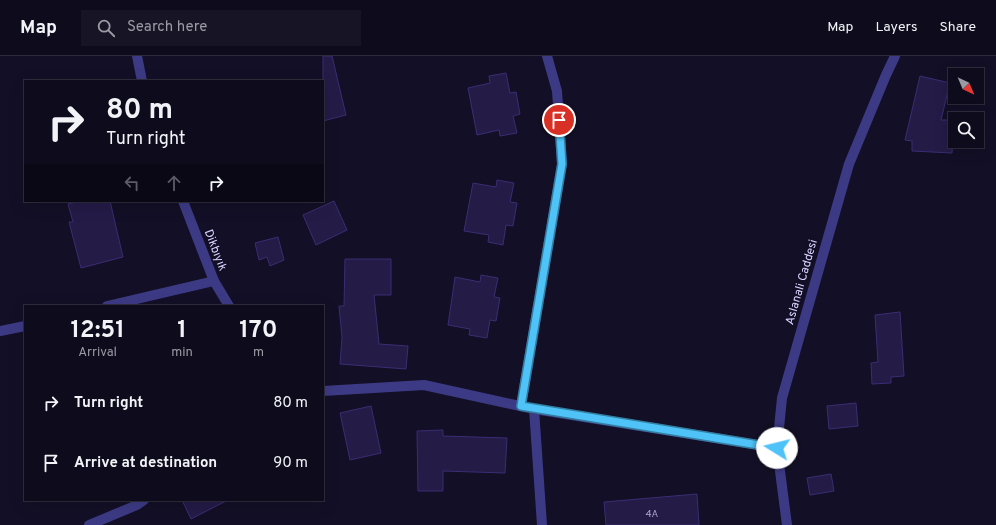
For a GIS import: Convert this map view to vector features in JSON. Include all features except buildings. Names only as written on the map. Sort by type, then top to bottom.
[{"type":"street","points":[[137,56],[142,80]]},
{"type":"street","points":[[521,406],[562,164],[557,90],[547,56]]},
{"type":"street","name":"Aslanali Caddesi","points":[[787,525],[777,448],[782,398],[849,164],[895,56]]},
{"type":"street","name":"Dikbıyık","points":[[183,202],[214,281],[228,305]]},
{"type":"street","points":[[111,305],[214,281]]},
{"type":"street","points":[[0,331],[24,326]]},
{"type":"street","points":[[324,392],[424,385],[534,409],[777,448]]},
{"type":"street","points":[[534,409],[542,525]]},
{"type":"street","points":[[89,525],[137,505],[143,501]]},
{"type":"route","points":[[559,120],[562,164],[521,406],[777,448]]}]
